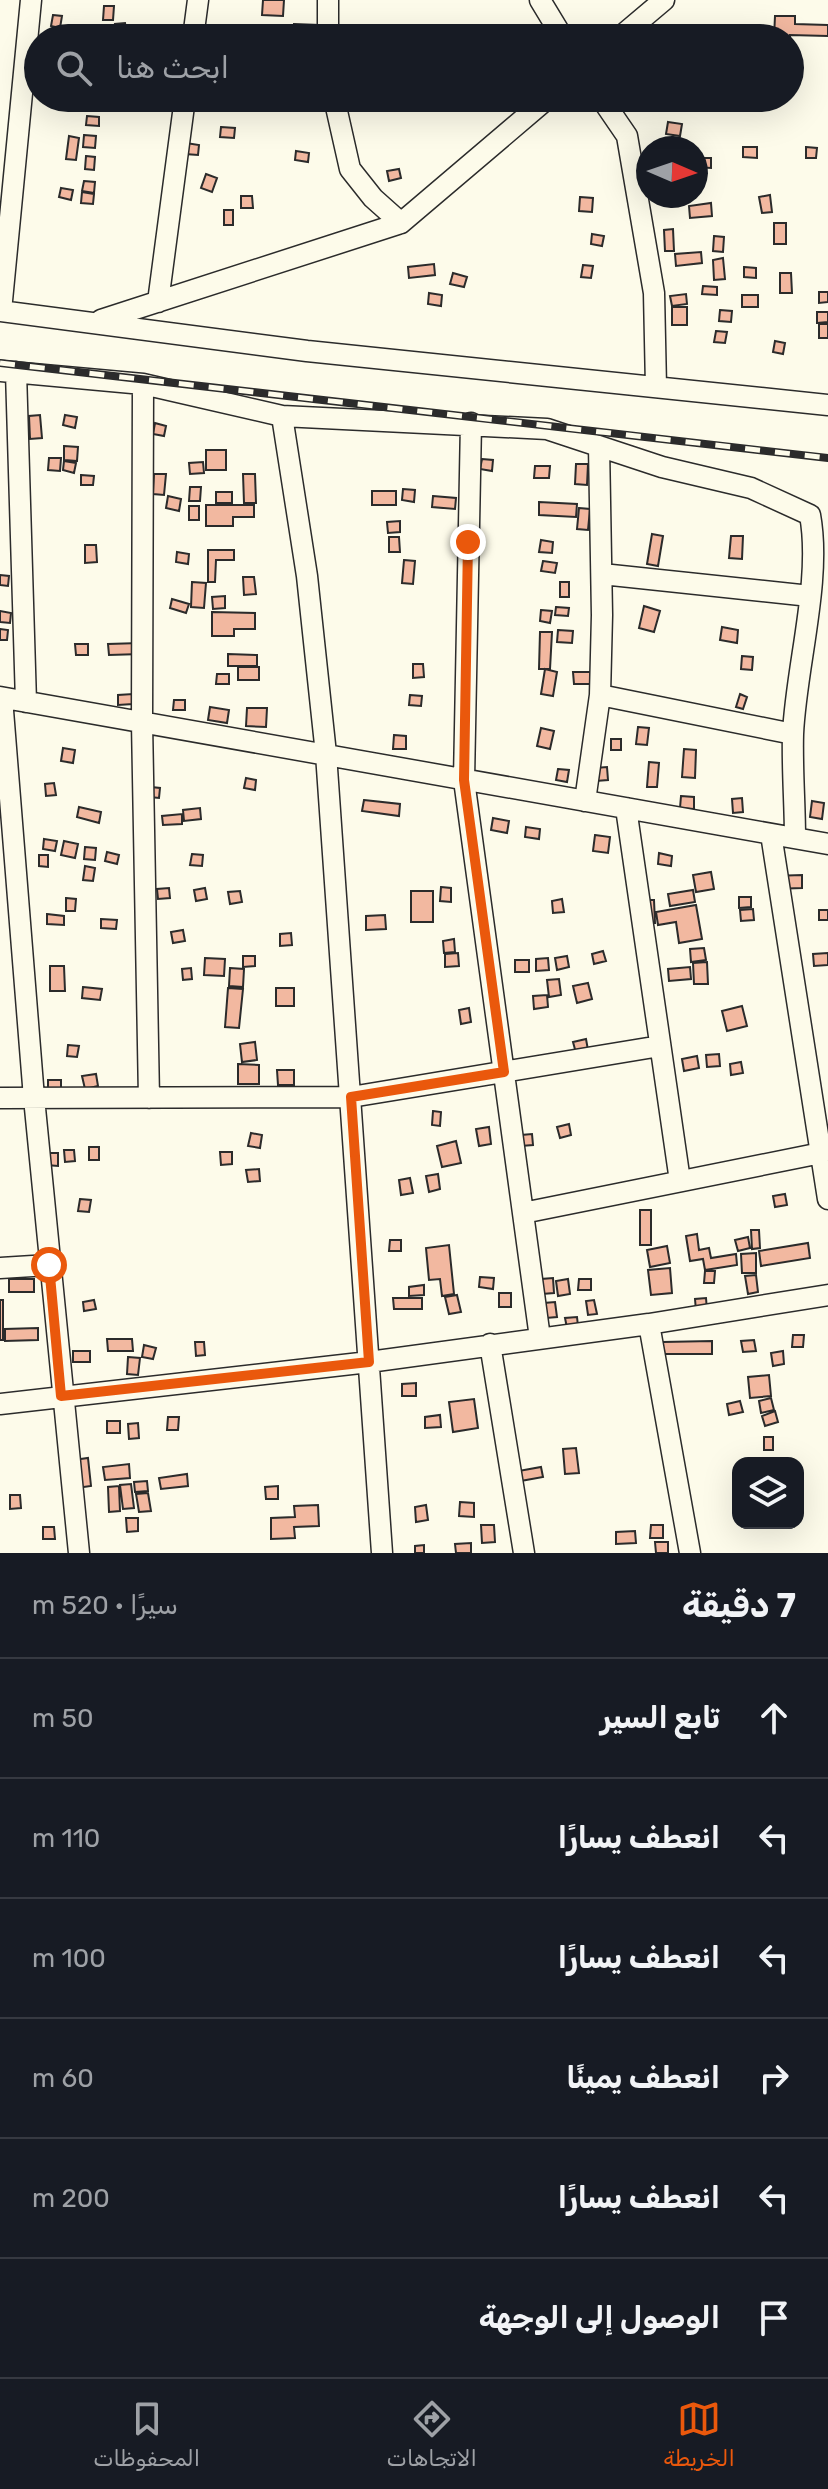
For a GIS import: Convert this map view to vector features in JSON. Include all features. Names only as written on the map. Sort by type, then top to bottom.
[{"type":"street","points":[[29,24],[31,0]]},
{"type":"street","points":[[195,24],[198,0]]},
{"type":"street","points":[[328,0],[328,24]]},
{"type":"street","points":[[540,0],[555,24]]},
{"type":"street","points":[[638,22],[643,0]]},
{"type":"street","points":[[636,24],[664,0]]},
{"type":"street","points":[[24,73],[1,311],[307,351],[828,405]]},
{"type":"street","points":[[158,302],[183,112]]},
{"type":"street","points":[[337,112],[350,169],[373,198],[401,223]]},
{"type":"street","points":[[94,323],[401,223],[532,112]]},
{"type":"street","points":[[611,112],[627,136],[654,293],[656,387]]},
{"type":"street","points":[[26,702],[8,372],[143,384],[282,416],[547,429],[662,467],[751,488],[810,515],[810,596],[793,734],[795,838]]},
{"type":"street","points":[[143,384],[142,723],[149,1098]]},
{"type":"street","points":[[282,416],[307,576],[326,754],[382,1553]]},
{"type":"street","points":[[471,423],[464,780],[540,1338]]},
{"type":"street","points":[[585,801],[600,695],[602,574],[599,446]]},
{"type":"street","points":[[602,574],[810,596]]},
{"type":"street","points":[[600,695],[793,734]]},
{"type":"street","points":[[79,1553],[49,1265],[1,697],[828,844]]},
{"type":"street","points":[[626,808],[680,1181]]},
{"type":"street","points":[[771,834],[828,1199]]},
{"type":"street","points":[[0,1098],[351,1097],[660,1046]]},
{"type":"street","points":[[523,1213],[821,1153]]},
{"type":"street","points":[[0,1268],[49,1265]]},
{"type":"street","points":[[0,1404],[369,1362],[649,1324],[828,1295]]},
{"type":"street","points":[[649,1324],[690,1553]]},
{"type":"street","points":[[490,1344],[524,1553]]},
{"type":"building","points":[[263,0],[284,0],[283,16],[262,15]]},
{"type":"building","points":[[104,6],[114,6],[113,20],[103,20]]},
{"type":"building","points":[[53,15],[62,16],[61,24],[51,24]]},
{"type":"building","points":[[775,16],[795,16],[795,24],[775,24]]},
{"type":"building","points":[[804,24],[828,25],[828,36],[804,35]]},
{"type":"building","points":[[87,116],[99,117],[99,126],[86,125]]},
{"type":"building","points":[[668,122],[682,124],[680,136],[666,134]]},
{"type":"building","points":[[221,127],[235,128],[234,138],[220,137]]},
{"type":"building","points":[[84,135],[96,136],[95,148],[83,147]]},
{"type":"building","points":[[69,136],[79,138],[76,160],[66,159]]},
{"type":"building","points":[[186,143],[199,145],[198,155],[185,154]]},
{"type":"building","points":[[743,147],[757,147],[757,158],[743,157]]},
{"type":"building","points":[[806,147],[817,148],[816,158],[806,158]]},
{"type":"building","points":[[296,151],[309,153],[308,162],[295,160]]},
{"type":"building","points":[[86,156],[95,157],[94,170],[85,169]]},
{"type":"building","points":[[399,169],[401,178],[389,181],[387,171]]},
{"type":"building","points":[[206,174],[217,178],[212,192],[201,188]]},
{"type":"building","points":[[84,181],[95,182],[94,193],[82,191]]},
{"type":"building","points":[[61,188],[73,190],[71,200],[59,197]]},
{"type":"building","points":[[82,192],[94,194],[93,204],[81,203]]},
{"type":"building","points":[[770,195],[772,212],[762,213],[759,197]]},
{"type":"building","points":[[241,196],[252,196],[253,208],[241,208]]},
{"type":"building","points":[[580,197],[593,198],[592,212],[579,211]]},
{"type":"building","points":[[711,203],[712,216],[690,218],[689,208],[708,208]]},
{"type":"building","points":[[224,210],[233,210],[233,225],[224,225]]},
{"type":"building","points":[[774,223],[786,223],[786,244],[774,244]]},
{"type":"building","points":[[673,229],[674,251],[665,251],[664,230]]},
{"type":"building","points":[[592,234],[604,236],[602,246],[591,244]]},
{"type":"building","points":[[714,236],[724,237],[723,252],[713,251]]},
{"type":"building","points":[[701,252],[702,263],[676,266],[675,254]]},
{"type":"building","points":[[723,258],[725,279],[714,280],[713,260]]},
{"type":"building","points":[[434,264],[435,275],[409,278],[408,267]]},
{"type":"building","points":[[583,265],[593,266],[591,278],[581,277]]},
{"type":"building","points":[[744,267],[756,268],[756,278],[744,277]]},
{"type":"building","points":[[453,273],[467,277],[464,287],[450,284]]},
{"type":"building","points":[[780,273],[791,273],[792,293],[780,293]]},
{"type":"building","points":[[703,286],[717,287],[717,295],[702,294]]},
{"type":"building","points":[[819,292],[828,292],[828,302],[819,303]]},
{"type":"building","points":[[429,293],[442,295],[441,306],[428,304]]},
{"type":"building","points":[[686,294],[687,304],[672,306],[670,296]]},
{"type":"building","points":[[742,295],[758,295],[758,307],[742,307]]},
{"type":"building","points":[[672,307],[687,307],[687,325],[672,325]]},
{"type":"building","points":[[720,310],[732,311],[731,322],[719,321]]},
{"type":"building","points":[[817,312],[828,312],[828,322],[817,323]]},
{"type":"building","points":[[819,324],[828,324],[828,338],[819,338]]},
{"type":"building","points":[[716,331],[727,332],[725,343],[714,342]]},
{"type":"building","points":[[775,341],[785,343],[783,354],[773,352]]},
{"type":"building","points":[[40,415],[42,438],[30,439],[29,416]]},
{"type":"building","points":[[65,415],[77,417],[75,428],[63,425]]},
{"type":"building","points":[[155,423],[166,426],[164,436],[153,434]]},
{"type":"building","points":[[64,446],[78,447],[77,461],[64,460]]},
{"type":"building","points":[[206,450],[226,450],[226,470],[206,470]]},
{"type":"building","points":[[49,458],[61,458],[60,471],[48,470]]},
{"type":"building","points":[[482,459],[493,460],[492,471],[480,469]]},
{"type":"building","points":[[64,461],[76,463],[74,473],[63,470]]},
{"type":"building","points":[[203,462],[204,473],[190,474],[189,463]]},
{"type":"building","points":[[576,464],[588,464],[587,485],[575,484]]},
{"type":"building","points":[[535,466],[550,466],[549,478],[534,478]]},
{"type":"building","points":[[154,474],[166,474],[164,495],[153,494]]},
{"type":"building","points":[[243,474],[255,474],[256,503],[244,503]]},
{"type":"building","points":[[81,475],[94,476],[93,485],[81,485]]},
{"type":"building","points":[[190,487],[201,487],[200,501],[189,501]]},
{"type":"building","points":[[403,489],[415,490],[414,502],[402,500]]},
{"type":"building","points":[[372,491],[396,491],[396,505],[372,505]]},
{"type":"building","points":[[216,492],[232,492],[232,503],[216,503]]},
{"type":"building","points":[[168,496],[181,499],[179,511],[166,508]]},
{"type":"building","points":[[433,496],[456,498],[455,509],[432,507]]},
{"type":"building","points":[[539,502],[577,504],[576,517],[539,515]]},
{"type":"building","points":[[206,505],[254,505],[254,517],[233,517],[233,526],[206,526]]},
{"type":"building","points":[[189,506],[199,506],[199,520],[189,520]]},
{"type":"building","points":[[579,508],[590,509],[588,530],[577,529]]},
{"type":"building","points":[[400,521],[400,532],[388,533],[387,522]]},
{"type":"building","points":[[652,534],[663,536],[658,566],[647,564]]},
{"type":"building","points":[[731,536],[743,536],[742,559],[729,558]]},
{"type":"building","points":[[389,537],[399,537],[400,552],[389,552]]},
{"type":"building","points":[[541,540],[553,542],[552,553],[539,552]]},
{"type":"building","points":[[85,545],[96,545],[97,562],[85,563]]},
{"type":"building","points":[[208,550],[234,550],[234,560],[216,560],[215,582],[208,582]]},
{"type":"building","points":[[177,552],[189,554],[188,564],[176,562]]},
{"type":"building","points":[[404,560],[415,561],[413,584],[402,583]]},
{"type":"building","points":[[543,561],[557,563],[555,573],[541,571]]},
{"type":"building","points":[[0,575],[9,576],[8,586],[0,585]]},
{"type":"building","points":[[243,577],[254,577],[256,594],[244,595]]},
{"type":"building","points":[[192,582],[206,583],[204,608],[191,607]]},
{"type":"building","points":[[560,582],[569,582],[569,597],[560,597]]},
{"type":"building","points":[[225,596],[225,608],[213,609],[212,597]]},
{"type":"building","points":[[172,599],[189,604],[186,613],[170,608]]},
{"type":"building","points":[[644,606],[660,611],[654,632],[639,628]]},
{"type":"building","points":[[556,607],[569,608],[568,616],[555,615]]},
{"type":"building","points":[[541,610],[552,611],[550,623],[540,621]]},
{"type":"building","points":[[0,611],[11,613],[10,623],[0,622]]},
{"type":"building","points":[[212,612],[255,613],[255,629],[234,629],[234,636],[212,636]]},
{"type":"building","points":[[722,627],[738,630],[737,643],[720,640]]},
{"type":"building","points":[[0,629],[8,630],[7,640],[0,640]]},
{"type":"building","points":[[558,630],[573,631],[572,643],[557,642]]},
{"type":"building","points":[[540,632],[552,632],[550,669],[539,669]]},
{"type":"building","points":[[140,643],[141,654],[109,655],[108,644]]},
{"type":"building","points":[[75,644],[88,644],[88,655],[76,655]]},
{"type":"building","points":[[228,654],[257,655],[257,666],[228,666]]},
{"type":"building","points":[[742,656],[753,657],[752,670],[741,669]]},
{"type":"building","points":[[413,664],[423,664],[424,677],[413,678]]},
{"type":"building","points":[[238,667],[259,667],[259,680],[238,680]]},
{"type":"building","points":[[545,669],[557,672],[553,696],[541,694]]},
{"type":"building","points":[[573,672],[591,672],[592,684],[574,684]]},
{"type":"building","points":[[217,674],[229,674],[229,684],[216,684]]},
{"type":"building","points":[[133,694],[133,704],[118,705],[118,695]]},
{"type":"building","points":[[740,694],[747,697],[743,709],[736,707]]},
{"type":"building","points":[[410,695],[422,696],[421,706],[409,705]]},
{"type":"building","points":[[174,700],[185,700],[185,710],[173,710]]},
{"type":"building","points":[[210,707],[229,710],[227,723],[208,720]]},
{"type":"building","points":[[247,708],[267,708],[266,727],[246,726]]},
{"type":"building","points":[[638,727],[649,728],[647,745],[636,744]]},
{"type":"building","points":[[541,728],[554,731],[550,749],[537,746]]},
{"type":"building","points":[[394,735],[406,736],[406,749],[393,749]]},
{"type":"building","points":[[611,739],[621,739],[621,750],[611,750]]},
{"type":"building","points":[[63,748],[75,750],[73,763],[61,761]]},
{"type":"building","points":[[684,749],[696,750],[695,778],[682,777]]},
{"type":"building","points":[[649,762],[659,763],[657,787],[647,787]]},
{"type":"building","points":[[607,767],[608,780],[596,781],[595,768]]},
{"type":"building","points":[[558,769],[569,770],[567,782],[556,780]]},
{"type":"building","points":[[246,778],[256,780],[255,790],[244,788]]},
{"type":"building","points":[[54,783],[56,795],[46,796],[45,784]]},
{"type":"building","points":[[151,787],[160,788],[159,798],[150,797]]},
{"type":"building","points":[[681,796],[694,797],[694,809],[680,808]]},
{"type":"building","points":[[742,798],[743,812],[733,813],[732,799]]},
{"type":"building","points":[[364,800],[400,804],[399,816],[362,811]]},
{"type":"building","points":[[812,801],[824,803],[822,819],[810,817]]},
{"type":"building","points":[[79,807],[101,812],[99,823],[77,817]]},
{"type":"building","points":[[200,808],[201,819],[184,821],[183,810]]},
{"type":"building","points":[[182,814],[182,824],[163,825],[162,816]]},
{"type":"building","points":[[493,818],[509,821],[507,833],[491,830]]},
{"type":"building","points":[[526,827],[540,829],[539,839],[525,837]]},
{"type":"building","points":[[595,835],[610,837],[608,853],[593,851]]},
{"type":"building","points":[[44,839],[57,841],[55,851],[43,849]]},
{"type":"building","points":[[64,841],[78,844],[75,858],[61,855]]},
{"type":"building","points":[[85,847],[96,848],[95,860],[84,859]]},
{"type":"building","points":[[107,852],[119,855],[117,864],[105,861]]},
{"type":"building","points":[[659,853],[672,856],[671,866],[658,864]]},
{"type":"building","points":[[192,854],[203,855],[202,866],[190,865]]},
{"type":"building","points":[[39,855],[48,855],[48,867],[39,866]]},
{"type":"building","points":[[85,866],[95,868],[93,881],[83,880]]},
{"type":"building","points":[[711,872],[714,889],[696,892],[693,875]]},
{"type":"building","points":[[802,875],[802,888],[773,889],[772,876]]},
{"type":"building","points":[[441,887],[451,888],[451,902],[440,901]]},
{"type":"building","points":[[169,888],[170,898],[158,899],[157,889]]},
{"type":"building","points":[[205,888],[207,899],[196,901],[194,890]]},
{"type":"building","points":[[693,890],[695,902],[670,906],[668,894]]},
{"type":"building","points":[[240,891],[242,902],[230,904],[228,892]]},
{"type":"building","points":[[411,891],[433,891],[433,922],[411,922]]},
{"type":"building","points":[[739,897],[751,897],[751,907],[739,908]]},
{"type":"building","points":[[66,898],[76,899],[75,911],[66,911]]},
{"type":"building","points":[[562,899],[564,912],[553,913],[552,901]]},
{"type":"building","points":[[644,900],[654,900],[655,923],[645,923]]},
{"type":"building","points":[[696,905],[702,939],[679,943],[676,922],[658,925],[656,912]]},
{"type":"building","points":[[753,909],[754,920],[741,921],[740,910]]},
{"type":"building","points":[[819,910],[828,910],[828,920],[819,920]]},
{"type":"building","points":[[47,914],[64,916],[64,925],[47,924]]},
{"type":"building","points":[[385,915],[386,929],[366,930],[366,916]]},
{"type":"building","points":[[101,919],[117,920],[116,929],[101,928]]},
{"type":"building","points":[[183,930],[185,941],[173,943],[171,932]]},
{"type":"building","points":[[291,933],[292,945],[280,946],[280,934]]},
{"type":"building","points":[[454,939],[455,952],[444,953],[443,941]]},
{"type":"building","points":[[704,948],[706,960],[691,962],[690,949]]},
{"type":"building","points":[[603,951],[606,961],[594,964],[592,954]]},
{"type":"building","points":[[458,953],[459,966],[445,967],[445,954]]},
{"type":"building","points":[[828,953],[828,965],[814,966],[813,954]]},
{"type":"building","points":[[243,956],[255,956],[255,966],[243,967]]},
{"type":"building","points":[[567,956],[569,967],[557,970],[555,958]]},
{"type":"building","points":[[205,958],[225,959],[224,976],[204,975]]},
{"type":"building","points":[[548,958],[549,970],[536,971],[536,959]]},
{"type":"building","points":[[515,960],[529,960],[529,972],[515,972]]},
{"type":"building","points":[[707,962],[708,984],[694,984],[693,963]]},
{"type":"building","points":[[50,966],[64,966],[65,991],[50,991]]},
{"type":"building","points":[[690,967],[691,979],[669,981],[668,969]]},
{"type":"building","points":[[191,968],[192,979],[183,980],[182,969]]},
{"type":"building","points":[[230,968],[244,969],[243,987],[229,986]]},
{"type":"building","points":[[559,979],[561,995],[549,997],[547,980]]},
{"type":"building","points":[[588,983],[592,999],[577,1003],[573,986]]},
{"type":"building","points":[[83,987],[102,989],[100,1000],[82,998]]},
{"type":"building","points":[[228,988],[243,989],[239,1028],[225,1027]]},
{"type":"building","points":[[276,988],[294,988],[294,1006],[276,1006]]},
{"type":"building","points":[[547,995],[548,1007],[534,1009],[533,996]]},
{"type":"building","points":[[742,1006],[747,1026],[727,1031],[722,1011]]},
{"type":"building","points":[[469,1008],[471,1022],[461,1024],[459,1010]]},
{"type":"building","points":[[586,1039],[588,1050],[576,1053],[573,1042]]},
{"type":"building","points":[[255,1042],[257,1060],[242,1062],[240,1044]]},
{"type":"building","points":[[68,1045],[79,1046],[77,1057],[67,1056]]},
{"type":"building","points":[[719,1054],[720,1066],[707,1067],[706,1055]]},
{"type":"building","points":[[697,1056],[699,1068],[684,1071],[682,1059]]},
{"type":"building","points":[[741,1062],[743,1073],[731,1075],[730,1064]]},
{"type":"building","points":[[238,1064],[259,1065],[259,1084],[238,1084]]},
{"type":"building","points":[[277,1070],[294,1070],[294,1085],[278,1085]]},
{"type":"building","points":[[96,1074],[98,1086],[85,1089],[82,1076]]},
{"type":"building","points":[[48,1080],[61,1080],[61,1092],[48,1093]]},
{"type":"building","points":[[433,1111],[441,1112],[440,1126],[432,1125]]},
{"type":"building","points":[[569,1124],[571,1135],[560,1138],[557,1127]]},
{"type":"building","points":[[489,1127],[491,1144],[479,1146],[476,1129]]},
{"type":"building","points":[[251,1133],[262,1135],[260,1148],[248,1146]]},
{"type":"building","points":[[532,1134],[533,1145],[521,1146],[521,1135]]},
{"type":"building","points":[[456,1141],[461,1163],[442,1167],[437,1146]]},
{"type":"building","points":[[89,1147],[99,1147],[99,1160],[89,1160]]},
{"type":"building","points":[[64,1150],[74,1150],[75,1161],[65,1162]]},
{"type":"building","points":[[220,1152],[232,1152],[232,1164],[221,1165]]},
{"type":"building","points":[[47,1153],[58,1153],[58,1166],[46,1165]]},
{"type":"building","points":[[259,1169],[260,1181],[248,1182],[246,1170]]},
{"type":"building","points":[[438,1174],[440,1189],[429,1192],[426,1176]]},
{"type":"building","points":[[410,1178],[413,1193],[401,1195],[399,1180]]},
{"type":"building","points":[[785,1194],[787,1205],[775,1207],[773,1196]]},
{"type":"building","points":[[80,1199],[91,1200],[89,1212],[78,1211]]},
{"type":"building","points":[[640,1210],[651,1210],[651,1245],[640,1245]]},
{"type":"building","points":[[751,1230],[759,1230],[760,1248],[752,1249]]},
{"type":"building","points":[[697,1234],[699,1250],[709,1248],[711,1258],[736,1254],[737,1265],[705,1270],[703,1259],[690,1261],[686,1236]]},
{"type":"building","points":[[748,1237],[750,1248],[738,1251],[735,1240]]},
{"type":"building","points":[[390,1240],[401,1240],[401,1251],[389,1251]]},
{"type":"building","points":[[808,1243],[810,1258],[761,1266],[759,1251]]},
{"type":"building","points":[[449,1245],[454,1294],[442,1296],[440,1279],[429,1280],[426,1248]]},
{"type":"building","points":[[667,1246],[670,1263],[650,1267],[647,1250]]},
{"type":"building","points":[[756,1253],[756,1273],[742,1273],[741,1254]]},
{"type":"building","points":[[670,1268],[672,1293],[651,1295],[648,1270]]},
{"type":"building","points":[[705,1271],[715,1271],[714,1283],[704,1283]]},
{"type":"building","points":[[756,1275],[758,1292],[748,1294],[745,1276]]},
{"type":"building","points":[[480,1277],[494,1278],[493,1289],[479,1287]]},
{"type":"building","points":[[553,1278],[554,1293],[542,1294],[541,1279]]},
{"type":"building","points":[[9,1279],[34,1279],[34,1292],[9,1292]]},
{"type":"building","points":[[568,1279],[570,1294],[558,1296],[556,1281]]},
{"type":"building","points":[[579,1279],[591,1279],[591,1290],[578,1290]]},
{"type":"building","points":[[424,1285],[424,1295],[409,1296],[409,1287]]},
{"type":"building","points":[[499,1293],[511,1293],[511,1307],[499,1307]]},
{"type":"building","points":[[457,1295],[461,1312],[449,1314],[445,1297]]},
{"type":"building","points":[[393,1298],[422,1298],[422,1309],[394,1309]]},
{"type":"building","points":[[706,1298],[707,1310],[696,1311],[695,1299]]},
{"type":"building","points":[[0,1300],[3,1300],[3,1340],[0,1340]]},
{"type":"building","points":[[94,1300],[96,1309],[84,1311],[83,1302]]},
{"type":"building","points":[[594,1300],[597,1314],[588,1315],[586,1301]]},
{"type":"building","points":[[555,1302],[557,1317],[546,1318],[544,1303]]},
{"type":"building","points":[[577,1317],[578,1326],[567,1328],[565,1318]]},
{"type":"building","points":[[38,1328],[38,1340],[5,1341],[5,1329]]},
{"type":"building","points":[[793,1335],[804,1335],[803,1347],[792,1347]]},
{"type":"building","points":[[107,1339],[132,1339],[133,1351],[108,1351]]},
{"type":"building","points":[[754,1340],[756,1351],[743,1352],[741,1341]]},
{"type":"building","points":[[712,1341],[712,1354],[663,1354],[663,1342]]},
{"type":"building","points":[[195,1342],[204,1342],[205,1355],[196,1356]]},
{"type":"building","points":[[144,1345],[156,1348],[153,1359],[142,1357]]},
{"type":"building","points":[[73,1351],[90,1351],[90,1362],[73,1362]]},
{"type":"building","points":[[783,1351],[784,1364],[773,1366],[771,1353]]},
{"type":"building","points":[[128,1357],[140,1358],[138,1375],[127,1374]]},
{"type":"building","points":[[769,1375],[771,1396],[750,1398],[748,1377]]},
{"type":"building","points":[[416,1383],[416,1396],[402,1396],[402,1384]]},
{"type":"building","points":[[771,1398],[774,1410],[761,1413],[759,1401]]},
{"type":"building","points":[[474,1399],[478,1428],[453,1432],[449,1402]]},
{"type":"building","points":[[740,1401],[743,1412],[729,1415],[727,1404]]},
{"type":"building","points":[[775,1411],[778,1422],[765,1426],[762,1416]]},
{"type":"building","points":[[440,1415],[441,1427],[425,1428],[425,1417]]},
{"type":"building","points":[[168,1417],[179,1417],[178,1430],[167,1430]]},
{"type":"building","points":[[107,1421],[120,1421],[120,1433],[107,1433]]},
{"type":"building","points":[[138,1423],[139,1438],[129,1439],[128,1424]]},
{"type":"building","points":[[764,1437],[773,1437],[773,1450],[764,1450]]},
{"type":"building","points":[[576,1448],[579,1473],[565,1474],[563,1449]]},
{"type":"building","points":[[88,1458],[91,1486],[76,1488],[73,1460]]},
{"type":"building","points":[[129,1464],[130,1478],[105,1480],[103,1467]]},
{"type":"building","points":[[541,1467],[543,1477],[515,1482],[513,1472]]},
{"type":"building","points":[[187,1474],[188,1486],[161,1489],[159,1478]]},
{"type":"building","points":[[147,1481],[148,1491],[135,1492],[134,1482]]},
{"type":"building","points":[[131,1484],[134,1508],[123,1509],[120,1485]]},
{"type":"building","points":[[119,1486],[120,1511],[109,1512],[108,1487]]},
{"type":"building","points":[[278,1486],[278,1499],[266,1499],[265,1487]]},
{"type":"building","points":[[148,1493],[151,1511],[139,1512],[136,1494]]},
{"type":"building","points":[[10,1495],[20,1495],[21,1508],[10,1509]]},
{"type":"building","points":[[460,1502],[474,1503],[474,1517],[459,1516]]},
{"type":"building","points":[[318,1505],[319,1526],[294,1527],[295,1538],[271,1539],[271,1518],[295,1517],[294,1506]]},
{"type":"building","points":[[426,1505],[428,1520],[416,1522],[415,1507]]},
{"type":"building","points":[[126,1518],[138,1518],[138,1531],[127,1532]]},
{"type":"building","points":[[481,1525],[494,1525],[495,1542],[482,1543]]},
{"type":"building","points":[[651,1525],[663,1525],[663,1538],[650,1538]]},
{"type":"building","points":[[43,1527],[54,1527],[55,1539],[43,1539]]},
{"type":"building","points":[[635,1531],[636,1543],[616,1544],[616,1532]]},
{"type":"building","points":[[655,1542],[668,1542],[668,1553],[656,1553]]},
{"type":"building","points":[[471,1543],[471,1553],[456,1553],[455,1544]]},
{"type":"building","points":[[424,1545],[424,1553],[415,1553],[415,1546]]},
{"type":"railway","points":[[0,363],[828,458]]},
{"type":"route","points":[[49,1265],[61,1396],[369,1362],[351,1097],[504,1072],[464,780],[468,542]]}]
